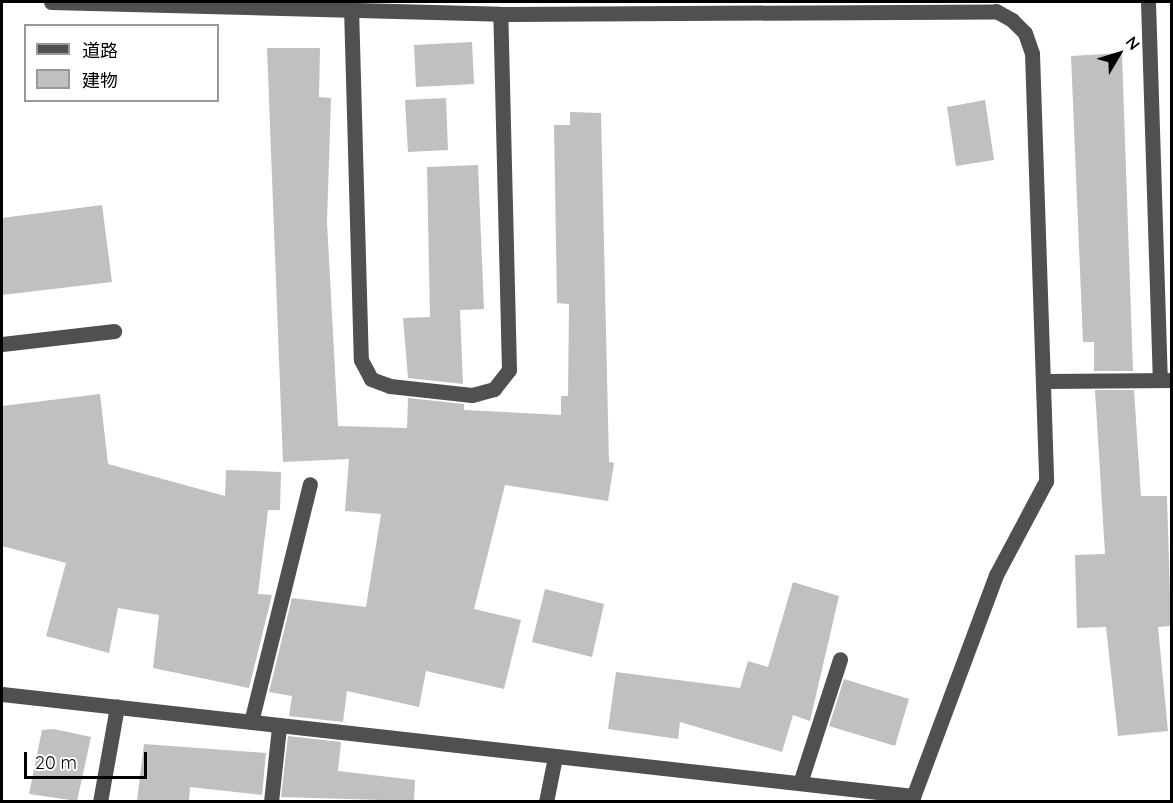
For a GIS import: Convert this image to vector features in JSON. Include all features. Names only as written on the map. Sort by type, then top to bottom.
[{"type":"street","points":[[2,694],[555,758],[801,780],[912,799],[996,575],[1047,481],[1047,381],[1032,53],[1025,33],[1012,20],[996,11],[500,14],[351,8],[51,2]]},
{"type":"street","points":[[1047,381],[1166,380],[1148,2]]},
{"type":"street","points":[[351,8],[361,360],[371,379],[390,386],[472,395],[494,389],[509,370],[500,14]]},
{"type":"street","points":[[2,344],[114,331]]},
{"type":"street","points":[[251,722],[310,484]]},
{"type":"street","points":[[801,780],[840,659]]},
{"type":"street","points":[[100,801],[117,707]]},
{"type":"street","points":[[271,801],[279,727]]},
{"type":"street","points":[[546,801],[555,758]]},
{"type":"building","points":[[472,42],[474,84],[416,87],[414,45]]},
{"type":"building","points":[[267,48],[320,48],[319,97],[331,98],[327,222],[338,426],[407,428],[408,398],[464,404],[464,410],[561,415],[561,396],[568,396],[569,304],[557,303],[554,125],[570,125],[570,112],[601,113],[609,462],[614,463],[608,501],[505,485],[474,609],[521,620],[504,689],[426,671],[419,707],[347,691],[343,722],[289,716],[292,696],[269,692],[292,598],[366,607],[381,514],[345,511],[349,459],[283,462]]},
{"type":"building","points":[[1122,53],[1133,371],[1094,371],[1094,342],[1083,342],[1071,56]]},
{"type":"building","points":[[446,98],[448,150],[408,152],[405,100]]},
{"type":"building","points":[[985,100],[994,160],[956,166],[947,107]]},
{"type":"building","points":[[478,165],[484,309],[460,310],[463,384],[408,378],[403,318],[430,317],[427,167]]},
{"type":"building","points":[[102,205],[112,282],[2,295],[2,218]]},
{"type":"building","points":[[1095,390],[1134,390],[1141,496],[1167,496],[1171,626],[1158,627],[1168,731],[1118,736],[1106,627],[1077,628],[1075,555],[1105,554]]},
{"type":"building","points":[[100,394],[108,464],[225,496],[226,470],[281,472],[280,510],[268,510],[258,594],[272,595],[249,688],[153,668],[159,615],[118,608],[109,653],[46,636],[66,563],[2,546],[2,406]]},
{"type":"building","points":[[793,582],[839,596],[810,721],[793,715],[782,752],[680,722],[678,739],[608,729],[616,672],[740,688],[748,661],[768,667]]},
{"type":"building","points":[[545,589],[604,604],[592,657],[532,642]]},
{"type":"building","points":[[844,679],[909,699],[895,746],[829,726]]},
{"type":"building","points":[[54,729],[91,737],[77,801],[29,794],[42,730]]},
{"type":"building","points":[[288,736],[341,742],[338,771],[415,780],[414,801],[281,797]]},
{"type":"building","points":[[144,744],[266,753],[262,795],[190,787],[189,801],[137,801]]}]
